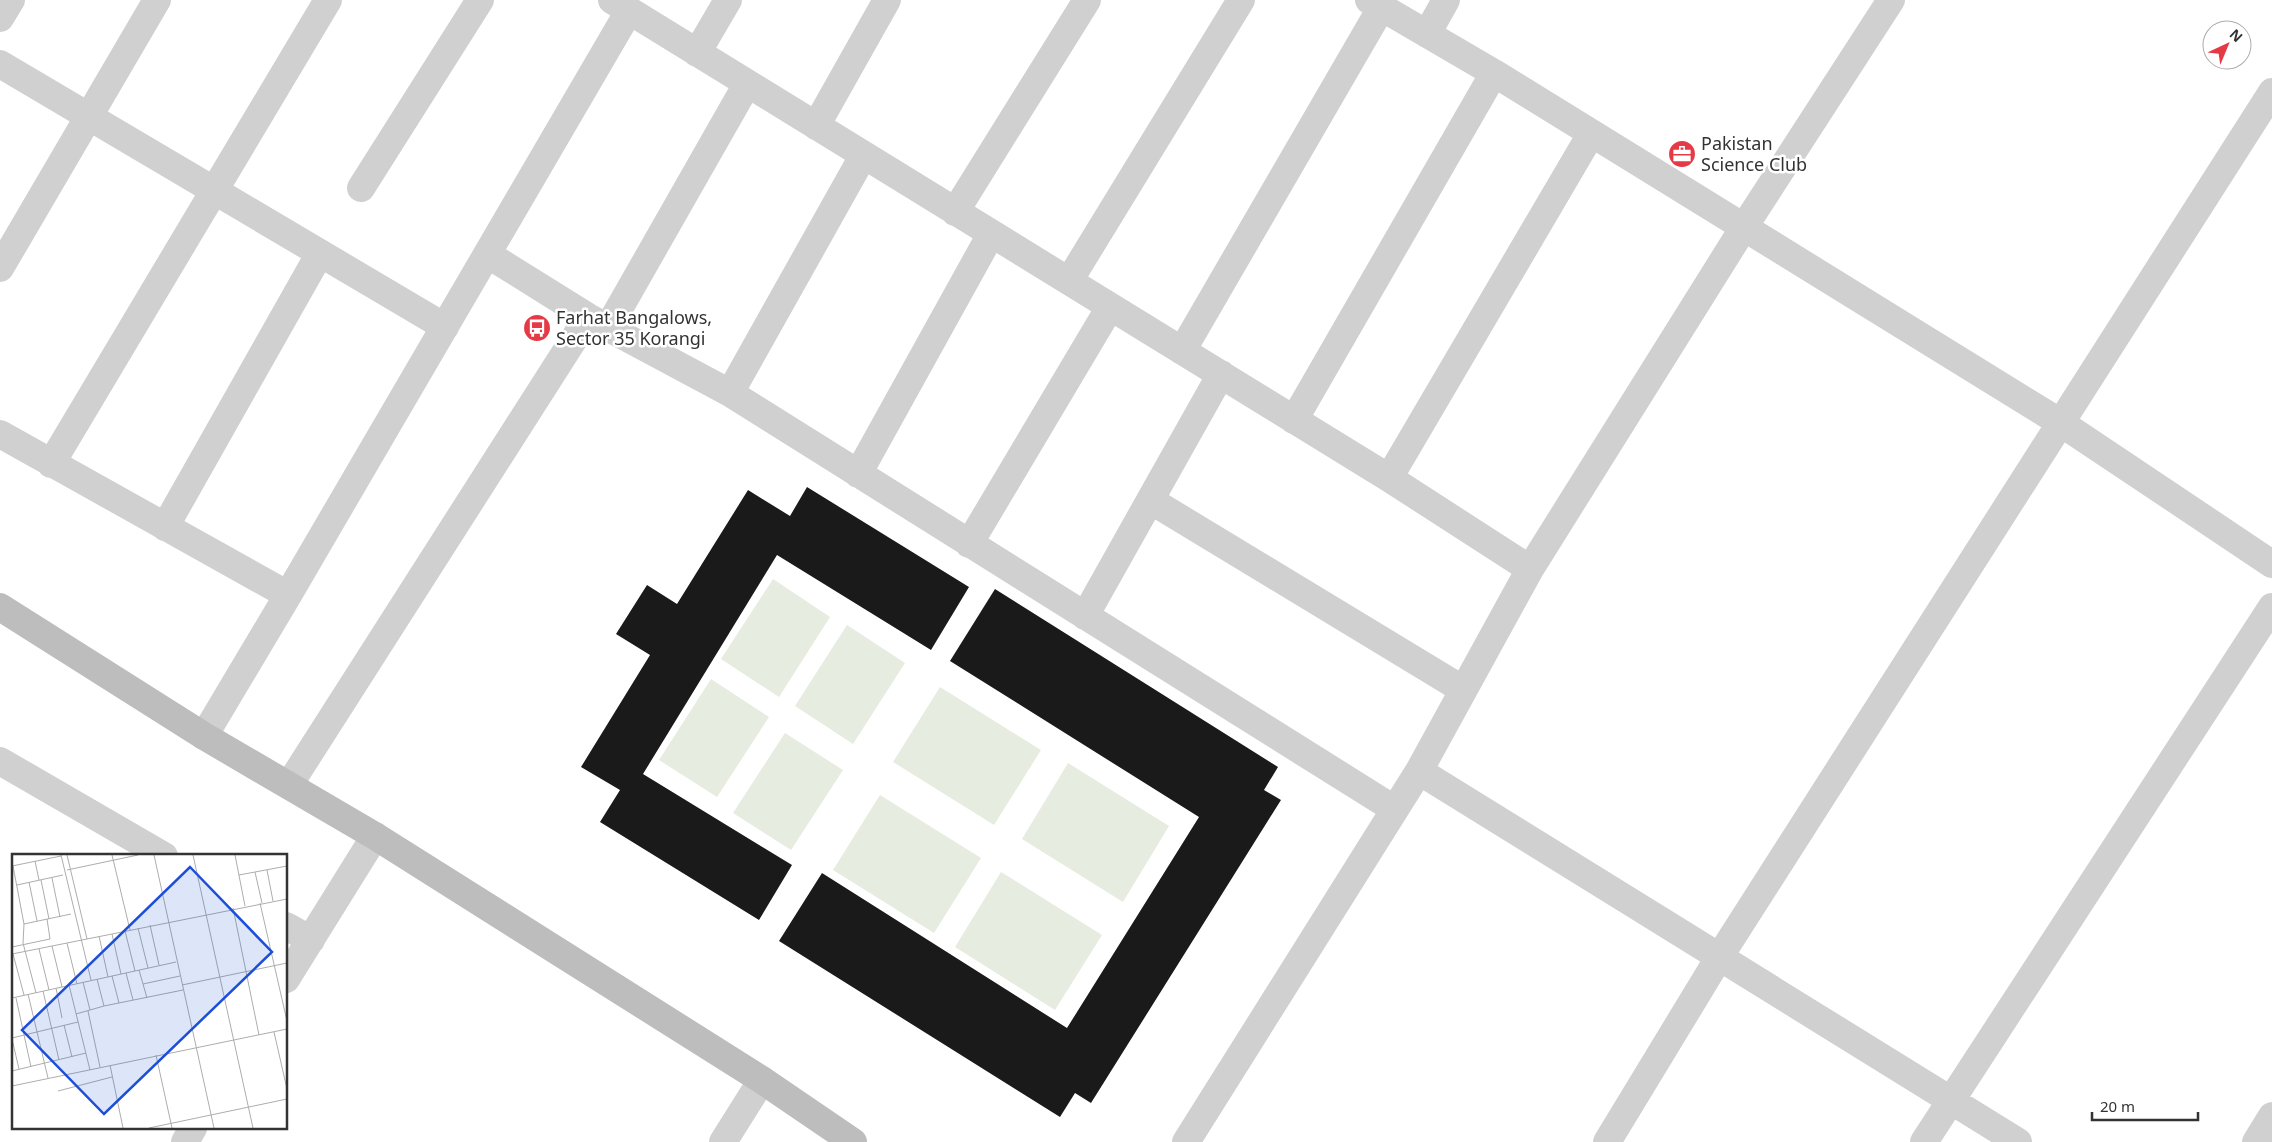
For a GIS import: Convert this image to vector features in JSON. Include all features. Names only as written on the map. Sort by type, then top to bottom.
[{"type":"street","points":[[0,18],[11,0]]},
{"type":"street","points":[[0,268],[157,0]]},
{"type":"street","points":[[51,464],[328,0]]},
{"type":"street","points":[[361,188],[480,0]]},
{"type":"street","points":[[697,53],[728,0]]},
{"type":"street","points":[[816,126],[887,0]]},
{"type":"street","points":[[955,212],[1087,0]]},
{"type":"street","points":[[1069,281],[1241,0]]},
{"type":"street","points":[[1427,34],[1446,0]]},
{"type":"street","points":[[1186,1142],[1419,771],[1530,569],[1744,227],[1890,0]]},
{"type":"street","points":[[1182,351],[1375,4],[1494,74],[2061,423],[2272,564]]},
{"type":"street","points":[[204,736],[487,254],[620,5],[1389,478],[1530,569]]},
{"type":"street","points":[[0,64],[445,326]]},
{"type":"street","points":[[1294,420],[1494,74]]},
{"type":"street","points":[[289,785],[598,322],[748,84]]},
{"type":"street","points":[[1608,1142],[1720,956],[2272,92]]},
{"type":"street","points":[[1389,478],[1591,134]]},
{"type":"street","points":[[730,393],[863,156]]},
{"type":"street","points":[[858,474],[991,234]]},
{"type":"street","points":[[165,527],[320,253]]},
{"type":"street","points":[[487,254],[598,322],[730,393],[1394,810]]},
{"type":"street","points":[[969,544],[1110,307]]},
{"type":"street","points":[[1084,616],[1221,374]]},
{"type":"street","points":[[0,434],[288,595]]},
{"type":"street","points":[[1150,500],[1462,690]]},
{"type":"street","points":[[0,607],[204,736],[375,836],[762,1080],[853,1142]]},
{"type":"street","points":[[1924,1142],[1950,1099],[2272,607]]},
{"type":"street","points":[[0,762],[161,854]]},
{"type":"street","points":[[1419,771],[2018,1142]]},
{"type":"street","points":[[288,976],[375,836]]},
{"type":"street","points":[[288,927],[311,940]]},
{"type":"street","points":[[723,1142],[762,1080]]},
{"type":"street","points":[[2256,1142],[2272,1116]]},
{"type":"street","points":[[185,1142],[192,1130]]},
{"type":"shaded area","points":[[773,579],[830,617],[779,697],[721,659]]},
{"type":"shaded area","points":[[847,625],[905,663],[853,744],[795,706]]},
{"type":"shaded area","points":[[711,679],[769,717],[717,797],[659,760]]},
{"type":"shaded area","points":[[940,687],[1041,750],[994,825],[893,762]]},
{"type":"shaded area","points":[[785,733],[843,770],[791,850],[733,813]]},
{"type":"shaded area","points":[[1068,763],[1169,826],[1123,902],[1022,839]]},
{"type":"shaded area","points":[[880,795],[981,858],[934,933],[833,870]]},
{"type":"shaded area","points":[[1001,872],[1102,935],[1055,1010],[955,947]]},
{"type":"building","points":[[807,487],[969,587],[931,650],[777,555],[643,774],[792,865],[759,920],[600,822],[620,790],[581,767],[650,655],[616,634],[647,585],[677,604],[748,490],[790,516]]},
{"type":"building","points":[[995,589],[1278,767],[1264,790],[1281,800],[1091,1103],[1075,1093],[1060,1117],[779,941],[822,873],[1067,1028],[1199,817],[950,661]]},
{"type":"place","name":"Pakistan Science Club","points":[[1682,154]]},
{"type":"place","name":"Farhat Bangalows, Sector 35 Korangi","points":[[537,328]]}]
